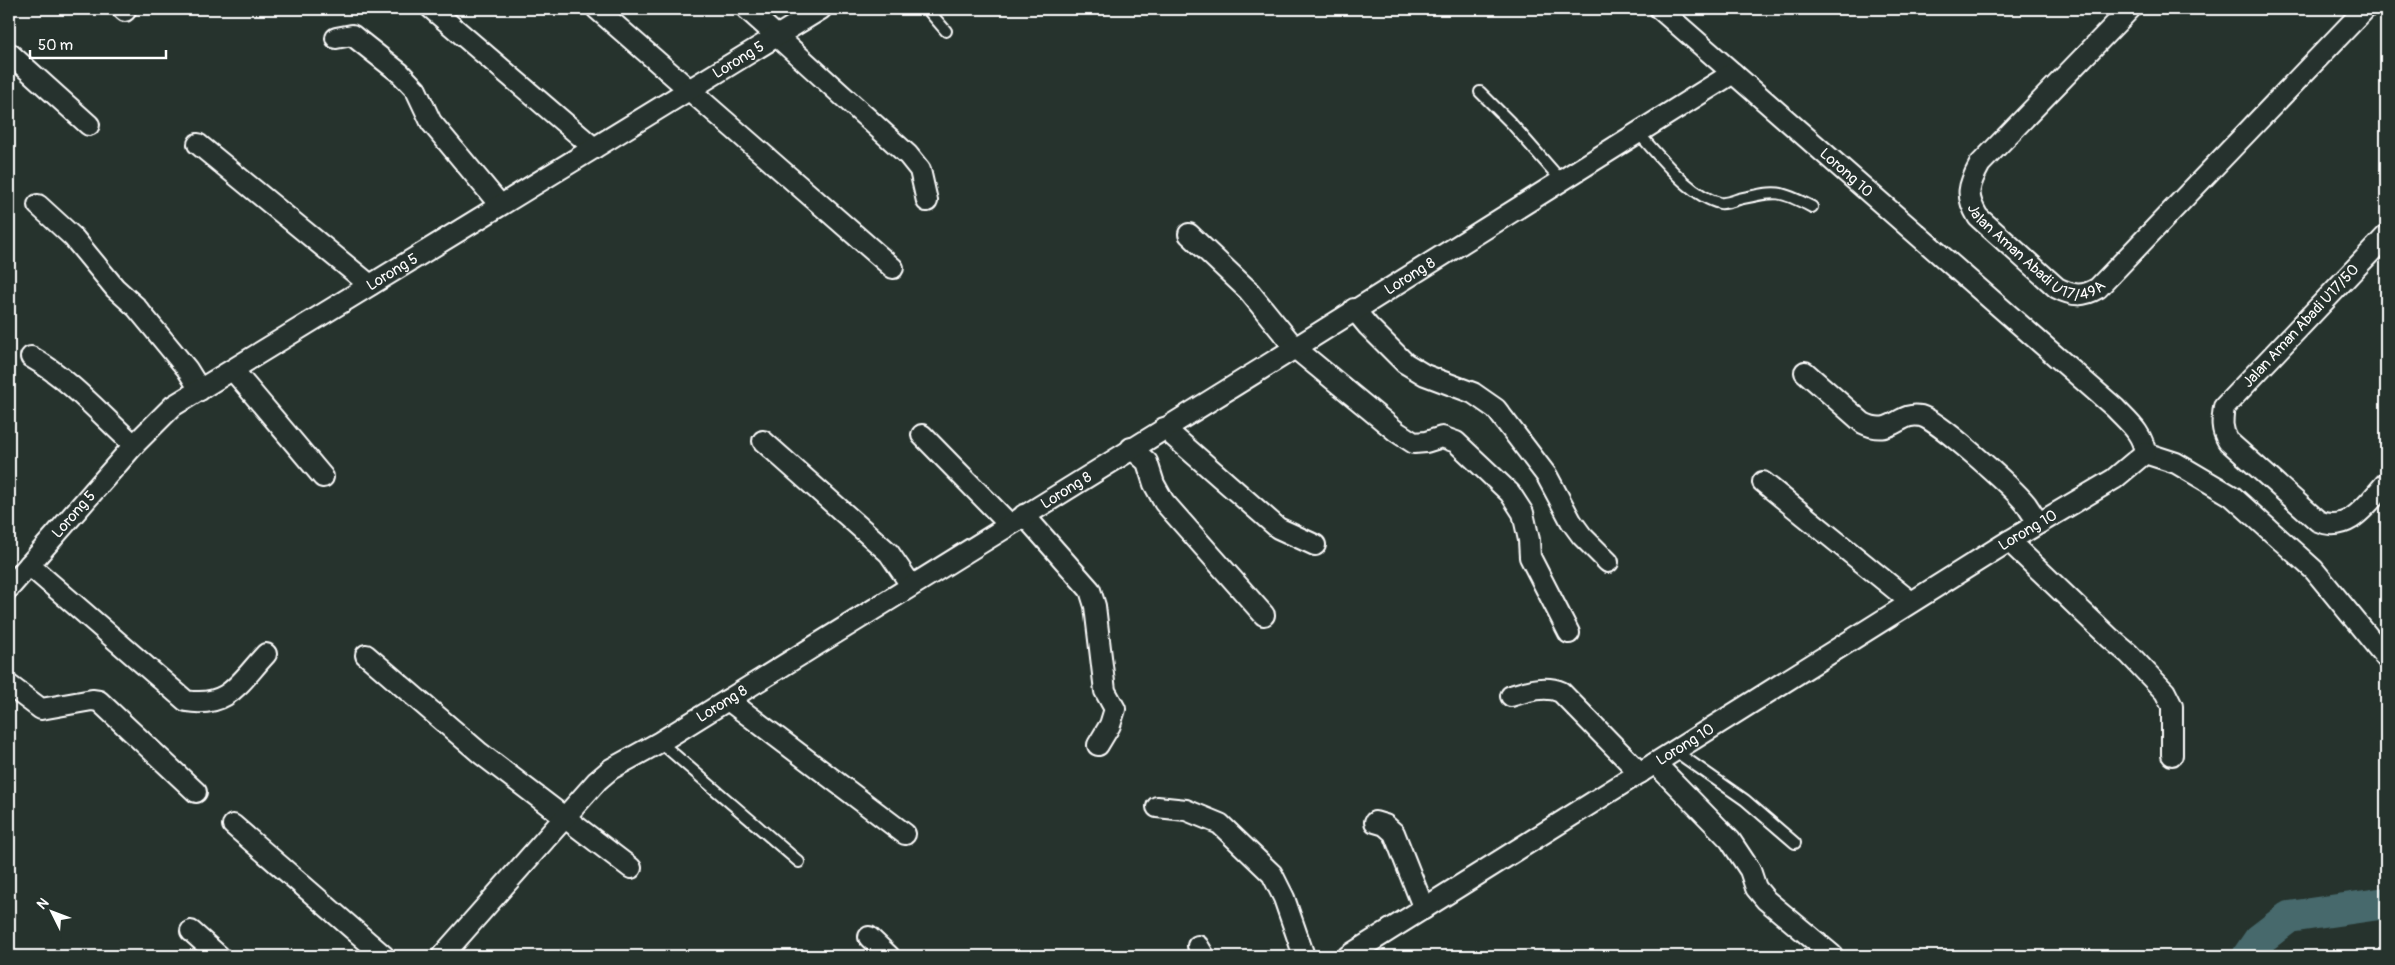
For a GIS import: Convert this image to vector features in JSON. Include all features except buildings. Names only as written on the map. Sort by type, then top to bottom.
[{"type":"street","points":[[432,9],[594,148]]},
{"type":"street","points":[[598,9],[689,91],[893,268]]},
{"type":"street","points":[[747,9],[908,155],[920,170],[927,201]]},
{"type":"street","name":"Lorong 5","points":[[9,588],[134,445],[173,406],[821,9]]},
{"type":"street","name":"Lorong 10","points":[[1355,955],[1424,909],[1911,602],[2114,479],[2145,453],[2144,443],[2139,433],[2115,408],[1660,9]]},
{"type":"street","name":"Jalan Aman Abadi U17/49A","points":[[2130,9],[1980,164],[1968,192],[1970,203],[1978,217],[2057,288],[2070,294],[2086,295],[2098,288],[2365,9]]},
{"type":"street","points":[[336,38],[352,35],[400,73],[416,90],[431,122],[500,205]]},
{"type":"street","points":[[9,54],[89,125]]},
{"type":"street","name":"Lorong 8","points":[[442,956],[597,781],[611,769],[660,742],[1295,348],[1354,309],[1732,73]]},
{"type":"street","points":[[198,144],[370,285]]},
{"type":"street","points":[[38,206],[73,237],[115,288],[136,307],[186,369],[200,390]]},
{"type":"street","points":[[1189,234],[1248,290],[1295,348],[1397,432],[1414,443],[1426,442],[1442,437],[1456,442],[1510,493],[1523,513],[1529,540],[1530,557],[1569,632]]},
{"type":"street","name":"Jalan Aman Abadi U17/50","points":[[2386,236],[2224,407],[2222,420],[2222,432],[2228,441],[2318,521],[2329,526],[2342,524],[2355,516],[2386,484]]},
{"type":"street","points":[[1354,309],[1405,363],[1424,375],[1473,393],[1496,409],[1548,476],[1571,521],[1582,536],[1608,562]]},
{"type":"street","points":[[31,357],[52,369],[78,390],[134,445]]},
{"type":"street","points":[[233,370],[323,476]]},
{"type":"street","points":[[1805,372],[1863,423],[1873,428],[1884,428],[1912,416],[1922,416],[1944,430],[2014,492],[2039,524]]},
{"type":"street","points":[[1164,428],[1278,528],[1315,545]]},
{"type":"street","points":[[922,435],[1090,590],[1096,606],[1105,691],[1115,709],[1110,725],[1098,745]]},
{"type":"street","points":[[763,441],[889,553],[911,585]]},
{"type":"street","points":[[1131,448],[1147,462],[1154,484],[1164,502],[1264,615]]},
{"type":"street","points":[[2145,453],[2176,463],[2232,496],[2314,570],[2386,658]]},
{"type":"street","points":[[1763,482],[1911,602]]},
{"type":"street","points":[[2009,541],[2129,654],[2165,692],[2172,706],[2172,755]]},
{"type":"street","points":[[29,565],[186,701],[216,702],[226,696],[266,654]]},
{"type":"street","points":[[366,655],[480,752],[631,868]]},
{"type":"street","points":[[9,685],[41,709],[92,700],[99,701],[196,792]]},
{"type":"street","points":[[1510,696],[1532,690],[1554,688],[1561,692],[1730,840],[1750,870],[1756,888],[1766,900],[1832,955]]},
{"type":"street","points":[[728,700],[906,834]]},
{"type":"street","points":[[1157,807],[1186,810],[1220,824],[1272,874],[1284,898],[1304,956]]},
{"type":"street","points":[[1375,822],[1385,825],[1394,833],[1424,909]]},
{"type":"street","points":[[233,825],[384,956]]},
{"type":"street","points":[[191,931],[219,956]]},
{"type":"street","points":[[869,937],[889,956]]},
{"type":"lane","points":[[927,9],[946,31]]},
{"type":"lane","points":[[1480,92],[1512,123],[1561,180]]},
{"type":"lane","points":[[1638,133],[1683,180],[1702,196],[1721,203],[1768,193],[1785,193],[1812,207]]},
{"type":"lane","points":[[660,742],[799,862]]},
{"type":"lane","points":[[1675,751],[1745,800],[1795,843]]},
{"type":"waterway","points":[[2248,956],[2259,940],[2289,917],[2386,903]]}]
